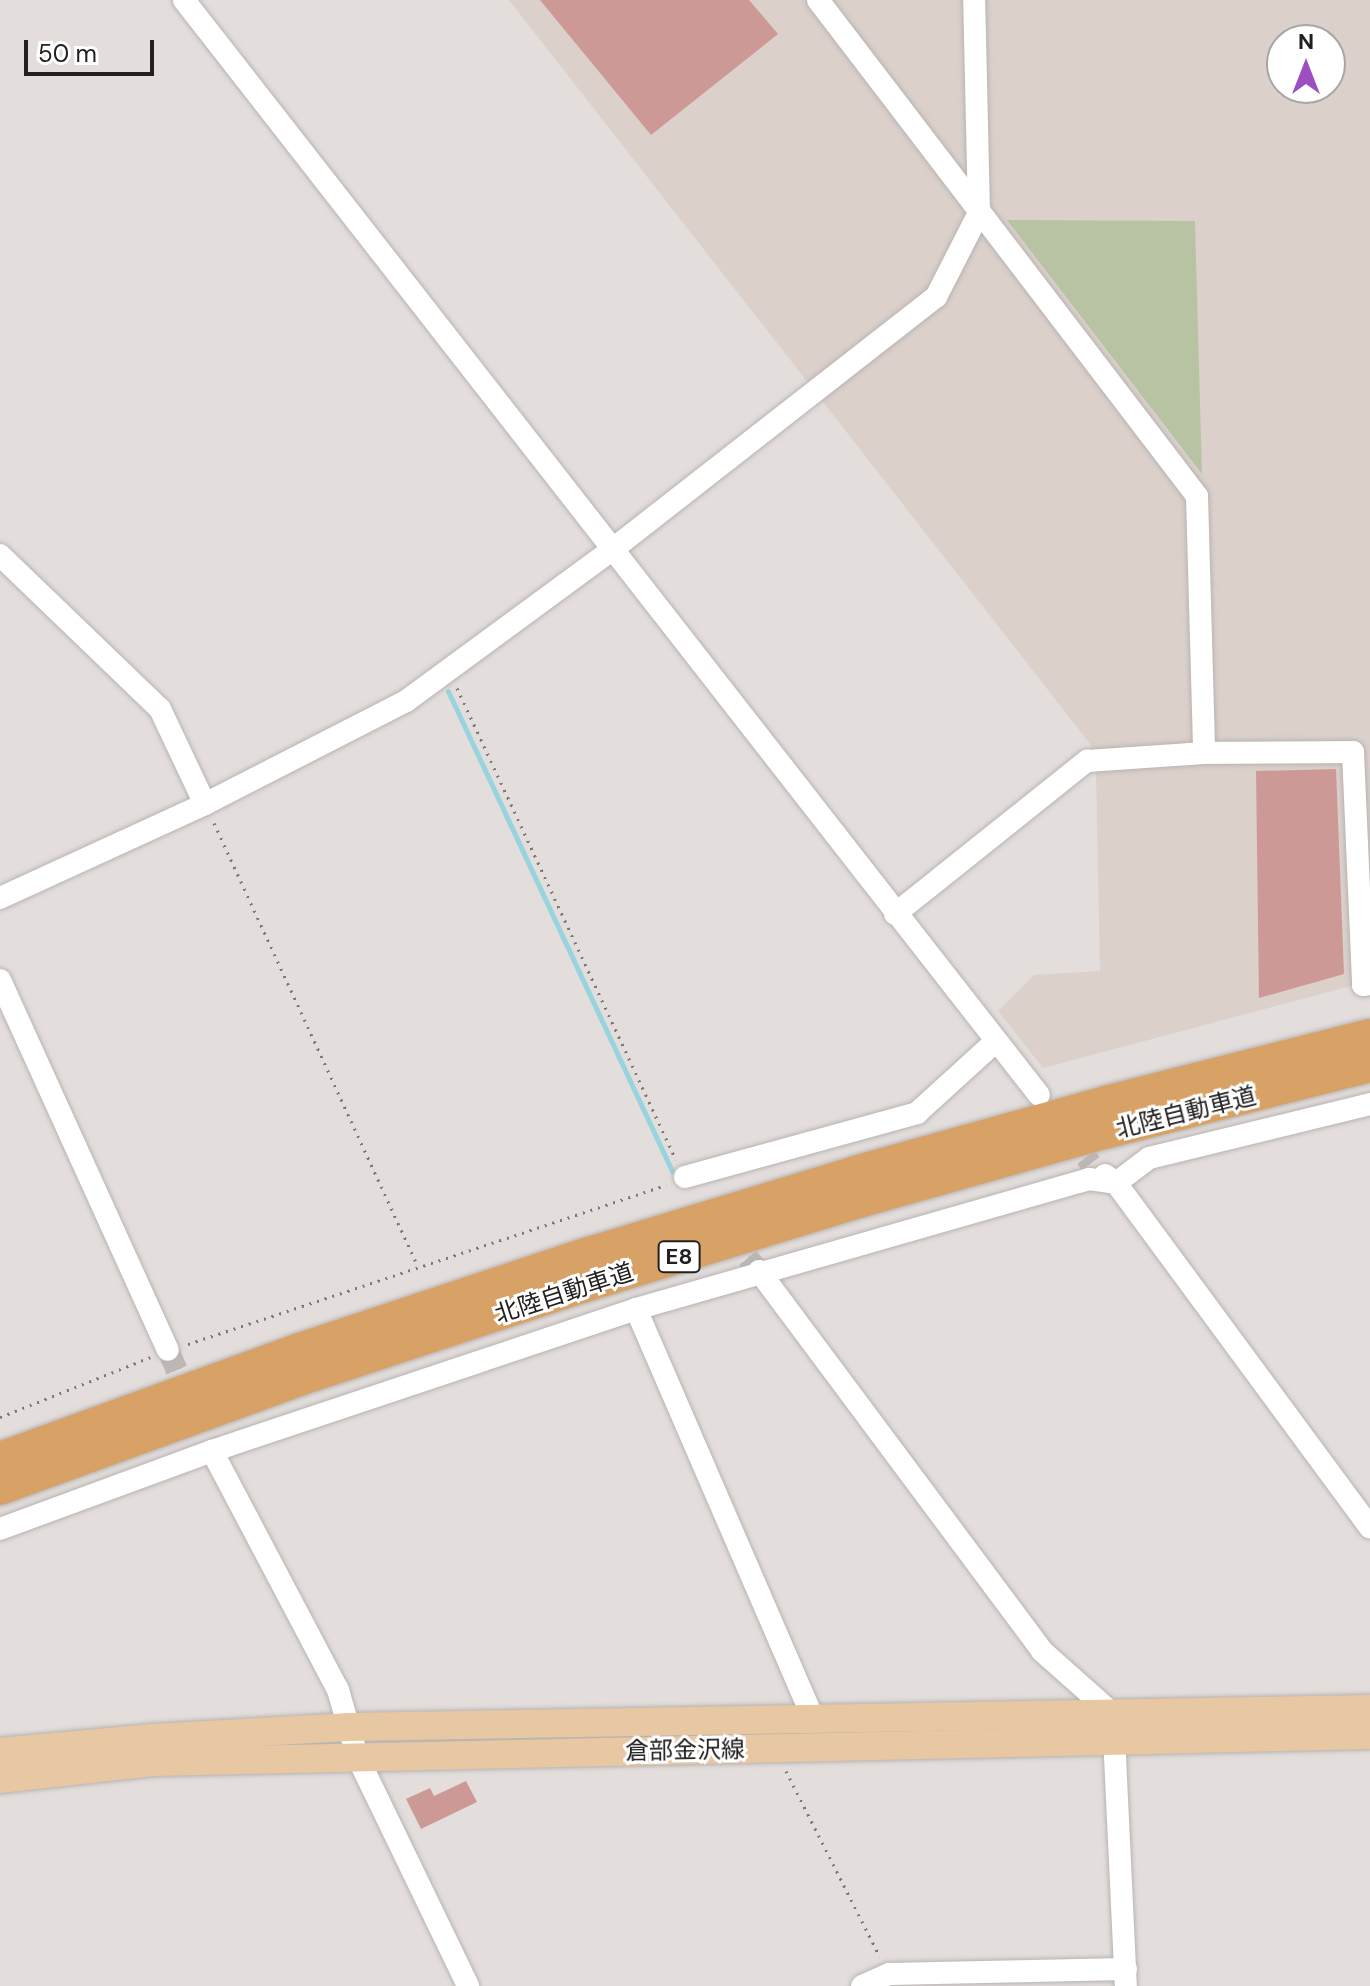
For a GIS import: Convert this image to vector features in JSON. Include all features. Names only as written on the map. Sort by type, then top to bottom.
[{"type":"highway","name":"北陸自動車道","points":[[0,1458],[297,1350],[589,1253],[1091,1106],[1370,1035]]},
{"type":"highway","name":"北陸自動車道","points":[[0,1489],[314,1375],[611,1277],[862,1201],[1108,1132],[1370,1066]]},
{"type":"main road","name":"倉部金沢線","points":[[0,1779],[153,1762],[775,1748],[1370,1709]]},
{"type":"main road","name":"倉部金沢線","points":[[0,1752],[347,1727],[814,1721],[1370,1735]]},
{"type":"street","points":[[184,0],[1039,1095]]},
{"type":"street","points":[[818,0],[1197,496],[1204,753]]},
{"type":"street","points":[[0,898],[205,804],[406,701],[613,549],[936,297],[979,213],[974,0]]},
{"type":"street","points":[[0,555],[160,709],[205,804]]},
{"type":"street","points":[[895,914],[1087,761],[1204,753],[1353,752],[1367,984]]},
{"type":"street","points":[[0,980],[168,1350]]},
{"type":"street","points":[[685,1177],[917,1113],[995,1042]]},
{"type":"street","points":[[0,1529],[212,1451],[636,1309],[759,1271],[1089,1179],[1116,1183],[1149,1158],[1370,1104]]},
{"type":"street","points":[[1091,1164],[1116,1183],[1370,1528]]},
{"type":"street","points":[[759,1271],[1042,1651],[1114,1727],[1126,1977],[889,1974],[862,1986]]},
{"type":"street","points":[[636,1309],[814,1721]]},
{"type":"street","points":[[212,1451],[338,1690],[357,1756],[468,1986]]},
{"type":"path","points":[[0,1417],[168,1350],[645,1194],[685,1177],[448,669]]},
{"type":"path","points":[[205,804],[418,1266]]},
{"type":"path","points":[[775,1748],[889,1974]]},
{"type":"shaded area","points":[[509,0],[1370,0],[1370,981],[1043,1068],[998,1011],[1034,975],[1100,971],[1096,770],[1091,745]]},
{"type":"green space","points":[[1007,220],[1195,221],[1202,474]]},
{"type":"building","points":[[540,0],[749,0],[778,34],[651,135]]},
{"type":"building","points":[[1336,769],[1344,974],[1259,998],[1256,771]]},
{"type":"building","points":[[466,1781],[477,1802],[421,1829],[406,1799],[430,1788],[434,1796]]},
{"type":"waterway","points":[[448,691],[672,1171]]},
{"type":"tunnel","points":[[1066,1131],[1091,1164]]},
{"type":"tunnel","points":[[726,1233],[759,1271]]},
{"type":"tunnel","points":[[168,1350],[212,1451]]}]
